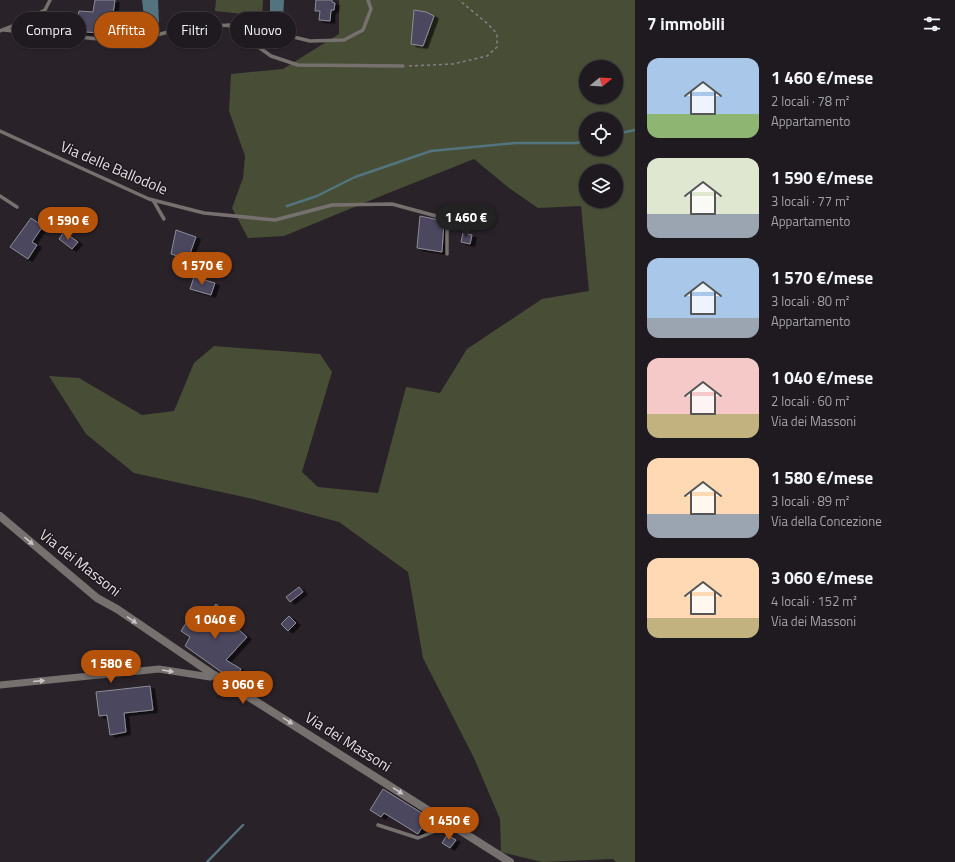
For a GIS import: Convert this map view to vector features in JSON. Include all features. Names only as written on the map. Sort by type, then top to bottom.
[{"type":"street","name":"Via dei Massoni","points":[[0,516],[97,598],[117,609],[214,675],[510,862]]},
{"type":"street","points":[[0,685],[159,670],[210,677],[214,675]]},
{"type":"lane","points":[[2,31],[45,10],[50,0]]},
{"type":"lane","points":[[2,31],[131,42],[190,26],[245,25],[310,41],[344,40],[363,30],[371,9],[368,0]]},
{"type":"lane","points":[[228,25],[271,56],[298,65],[403,66]]},
{"type":"lane","name":"Via delle Ballodole","points":[[0,131],[153,200],[204,213],[275,220],[332,205],[392,204],[447,219],[447,254]]},
{"type":"lane","points":[[0,196],[17,207]]},
{"type":"lane","points":[[153,200],[164,219]]},
{"type":"lane","points":[[378,825],[414,838],[421,838],[433,832],[442,818]]},
{"type":"path","points":[[403,66],[453,64],[487,56],[497,47],[497,34],[488,24],[459,0]]},
{"type":"green space","points":[[216,0],[263,0],[262,12],[230,13],[215,11]]},
{"type":"green space","points":[[339,0],[635,0],[635,862],[616,862],[613,859],[542,862],[501,852],[500,819],[474,758],[423,658],[408,572],[339,522],[253,499],[134,473],[86,434],[49,376],[79,378],[142,415],[174,411],[194,363],[214,346],[320,354],[332,372],[302,472],[318,487],[378,493],[406,387],[440,393],[467,349],[542,299],[589,291],[581,208],[623,208],[623,164],[579,164],[579,206],[538,208],[509,188],[474,159],[284,236],[248,238],[232,208],[243,178],[245,156],[229,111],[231,74],[283,69],[339,34]]},
{"type":"water","points":[[142,0],[158,0],[159,12],[143,12]]},
{"type":"water","points":[[270,0],[284,0],[283,12],[270,12]]},
{"type":"building","points":[[95,0],[115,0],[113,12],[94,12],[94,33],[86,32],[86,12],[79,11],[93,12]]},
{"type":"building","points":[[316,0],[332,0],[332,2],[335,3],[334,10],[331,10],[330,21],[319,20],[320,11],[315,11]]},
{"type":"building","points":[[414,10],[426,12],[434,16],[423,46],[411,44]]},
{"type":"building","points":[[420,216],[444,221],[442,252],[417,248]]},
{"type":"building","points":[[31,218],[43,226],[32,242],[37,245],[28,259],[10,247]]},
{"type":"building","points":[[176,230],[196,237],[188,259],[171,254]]},
{"type":"building","points":[[64,232],[78,242],[72,249],[59,239]]},
{"type":"building","points":[[463,233],[472,235],[470,244],[461,242]]},
{"type":"building","points":[[194,277],[215,283],[211,295],[190,289]]},
{"type":"building","points":[[299,587],[303,592],[290,602],[286,597]]},
{"type":"building","points":[[216,604],[230,617],[228,620],[247,637],[226,660],[241,669],[235,679],[220,671],[185,646],[190,637],[181,631],[190,617],[201,624]]},
{"type":"building","points":[[289,616],[296,623],[288,631],[281,624]]},
{"type":"building","points":[[150,686],[153,710],[124,713],[126,732],[110,735],[107,715],[99,716],[96,692]]},
{"type":"building","points":[[383,789],[428,817],[418,834],[384,813],[381,817],[370,810]]},
{"type":"building","points":[[447,835],[456,840],[450,848],[442,843]]},
{"type":"waterway","points":[[623,133],[635,130]]},
{"type":"waterway","points":[[287,206],[317,196],[355,177],[431,151],[515,143],[579,142]]},
{"type":"waterway","points":[[207,862],[243,825]]}]
